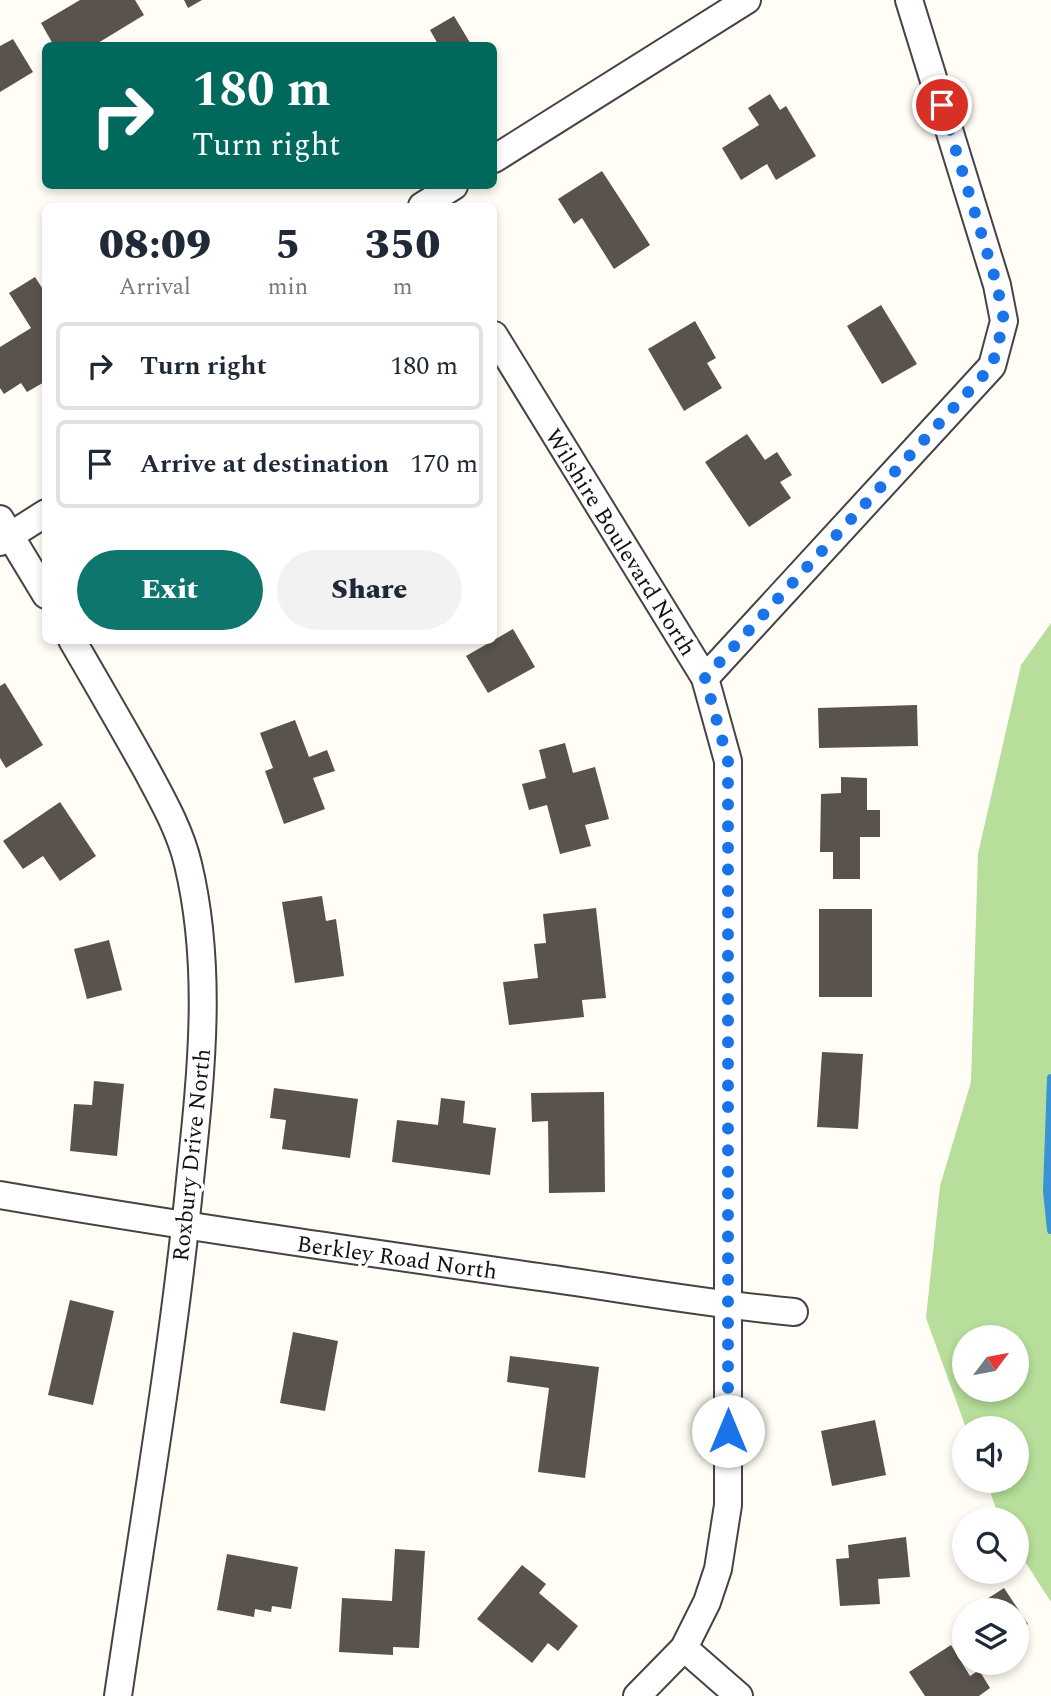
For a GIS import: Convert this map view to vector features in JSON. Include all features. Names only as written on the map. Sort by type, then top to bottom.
[{"type":"street","points":[[497,157],[747,0]]},
{"type":"street","points":[[705,678],[992,366],[1004,321],[997,285],[908,0]]},
{"type":"street","points":[[427,203],[449,189]]},
{"type":"street","name":"Wilshire Boulevard North","points":[[497,340],[705,678],[728,761],[728,1505],[718,1569],[707,1602],[684,1648],[637,1696]]},
{"type":"street","points":[[42,515],[3,532],[42,589]]},
{"type":"street","name":"Roxbury Drive North","points":[[74,644],[168,811],[188,862],[199,922],[204,998],[200,1080],[185,1227],[156,1448],[118,1696]]},
{"type":"street","name":"Berkley Road North","points":[[0,1195],[185,1227],[624,1288],[727,1306],[794,1311]]},
{"type":"street","points":[[684,1648],[739,1696]]},
{"type":"green space","points":[[1051,623],[1051,1602],[1029,1568],[1029,1507],[996,1507],[990,1493],[1029,1493],[1029,1416],[962,1416],[957,1402],[1029,1402],[1029,1325],[952,1325],[952,1390],[926,1318],[940,1186],[971,1082],[978,854],[1021,665]]},
{"type":"building","points":[[80,0],[135,0],[144,15],[100,42],[52,42],[41,23]]},
{"type":"building","points":[[184,0],[202,0],[188,8]]},
{"type":"building","points":[[454,16],[470,42],[437,42],[430,30]]},
{"type":"building","points":[[13,39],[33,72],[0,92],[0,46]]},
{"type":"building","points":[[770,94],[780,110],[786,106],[816,156],[776,180],[767,164],[741,180],[722,148],[759,125],[748,108]]},
{"type":"building","points":[[602,171],[650,245],[614,269],[582,218],[574,224],[558,199]]},
{"type":"building","points":[[35,277],[42,288],[42,383],[27,392],[21,383],[4,394],[0,388],[0,347],[31,328],[9,293]]},
{"type":"building","points":[[881,305],[917,364],[882,384],[847,326]]},
{"type":"building","points":[[695,321],[716,358],[707,363],[722,388],[684,411],[648,349]]},
{"type":"building","points":[[747,434],[765,460],[777,452],[792,475],[780,482],[791,498],[749,527],[705,462]]},
{"type":"building","points":[[513,629],[535,667],[488,693],[466,656],[487,644],[497,644],[497,638]]},
{"type":"building","points":[[5,683],[43,745],[6,768],[0,758],[0,686]]},
{"type":"building","points":[[917,705],[918,746],[819,748],[818,708]]},
{"type":"building","points":[[295,720],[309,757],[327,750],[335,771],[313,778],[325,809],[284,824],[265,771],[273,768],[260,733]]},
{"type":"building","points":[[565,743],[573,773],[595,767],[609,819],[585,825],[591,846],[560,854],[547,805],[529,810],[522,784],[546,778],[539,750]]},
{"type":"building","points":[[841,777],[867,778],[867,810],[880,810],[880,837],[860,837],[860,879],[833,879],[833,852],[820,852],[821,794],[841,793]]},
{"type":"building","points":[[60,802],[96,856],[60,881],[43,856],[23,869],[3,841]]},
{"type":"building","points":[[322,896],[326,921],[336,919],[344,976],[295,983],[282,902]]},
{"type":"building","points":[[596,908],[606,998],[582,1000],[584,1017],[509,1025],[503,982],[538,978],[534,944],[546,943],[543,914]]},
{"type":"building","points":[[819,909],[872,909],[872,997],[819,997]]},
{"type":"building","points":[[109,940],[122,990],[87,999],[74,949]]},
{"type":"building","points":[[822,1052],[863,1054],[858,1129],[817,1127]]},
{"type":"building","points":[[94,1081],[124,1084],[117,1156],[70,1151],[74,1104],[92,1105]]},
{"type":"building","points":[[274,1088],[358,1099],[350,1158],[282,1149],[286,1120],[270,1118]]},
{"type":"building","points":[[604,1092],[605,1192],[549,1193],[548,1121],[532,1122],[531,1093]]},
{"type":"building","points":[[441,1098],[465,1101],[463,1123],[496,1128],[490,1175],[392,1162],[397,1120],[438,1125]]},
{"type":"building","points":[[70,1300],[114,1311],[93,1405],[48,1395]]},
{"type":"building","points":[[293,1332],[338,1341],[325,1411],[280,1403]]},
{"type":"building","points":[[510,1356],[599,1367],[585,1478],[538,1472],[549,1388],[507,1382]]},
{"type":"building","points":[[875,1420],[886,1475],[832,1486],[821,1431]]},
{"type":"building","points":[[906,1537],[910,1577],[878,1579],[880,1604],[840,1606],[836,1559],[849,1558],[848,1545]]},
{"type":"building","points":[[395,1549],[425,1551],[419,1648],[393,1647],[393,1655],[339,1652],[342,1598],[392,1601]]},
{"type":"building","points":[[227,1554],[298,1567],[291,1609],[272,1606],[271,1612],[255,1609],[254,1617],[217,1610]]},
{"type":"building","points":[[522,1565],[546,1584],[539,1593],[578,1626],[558,1651],[548,1643],[532,1663],[477,1619]]},
{"type":"building","points":[[1004,1588],[1011,1598],[988,1598]]},
{"type":"building","points":[[951,1645],[952,1675],[982,1675],[990,1688],[979,1696],[925,1696],[909,1672]]},
{"type":"waterway","points":[[1051,1078],[1047,1191],[1051,1230]]},
{"type":"route","points":[[728,1431],[728,761],[705,678],[992,366],[1004,321],[997,285],[942,105]]}]
